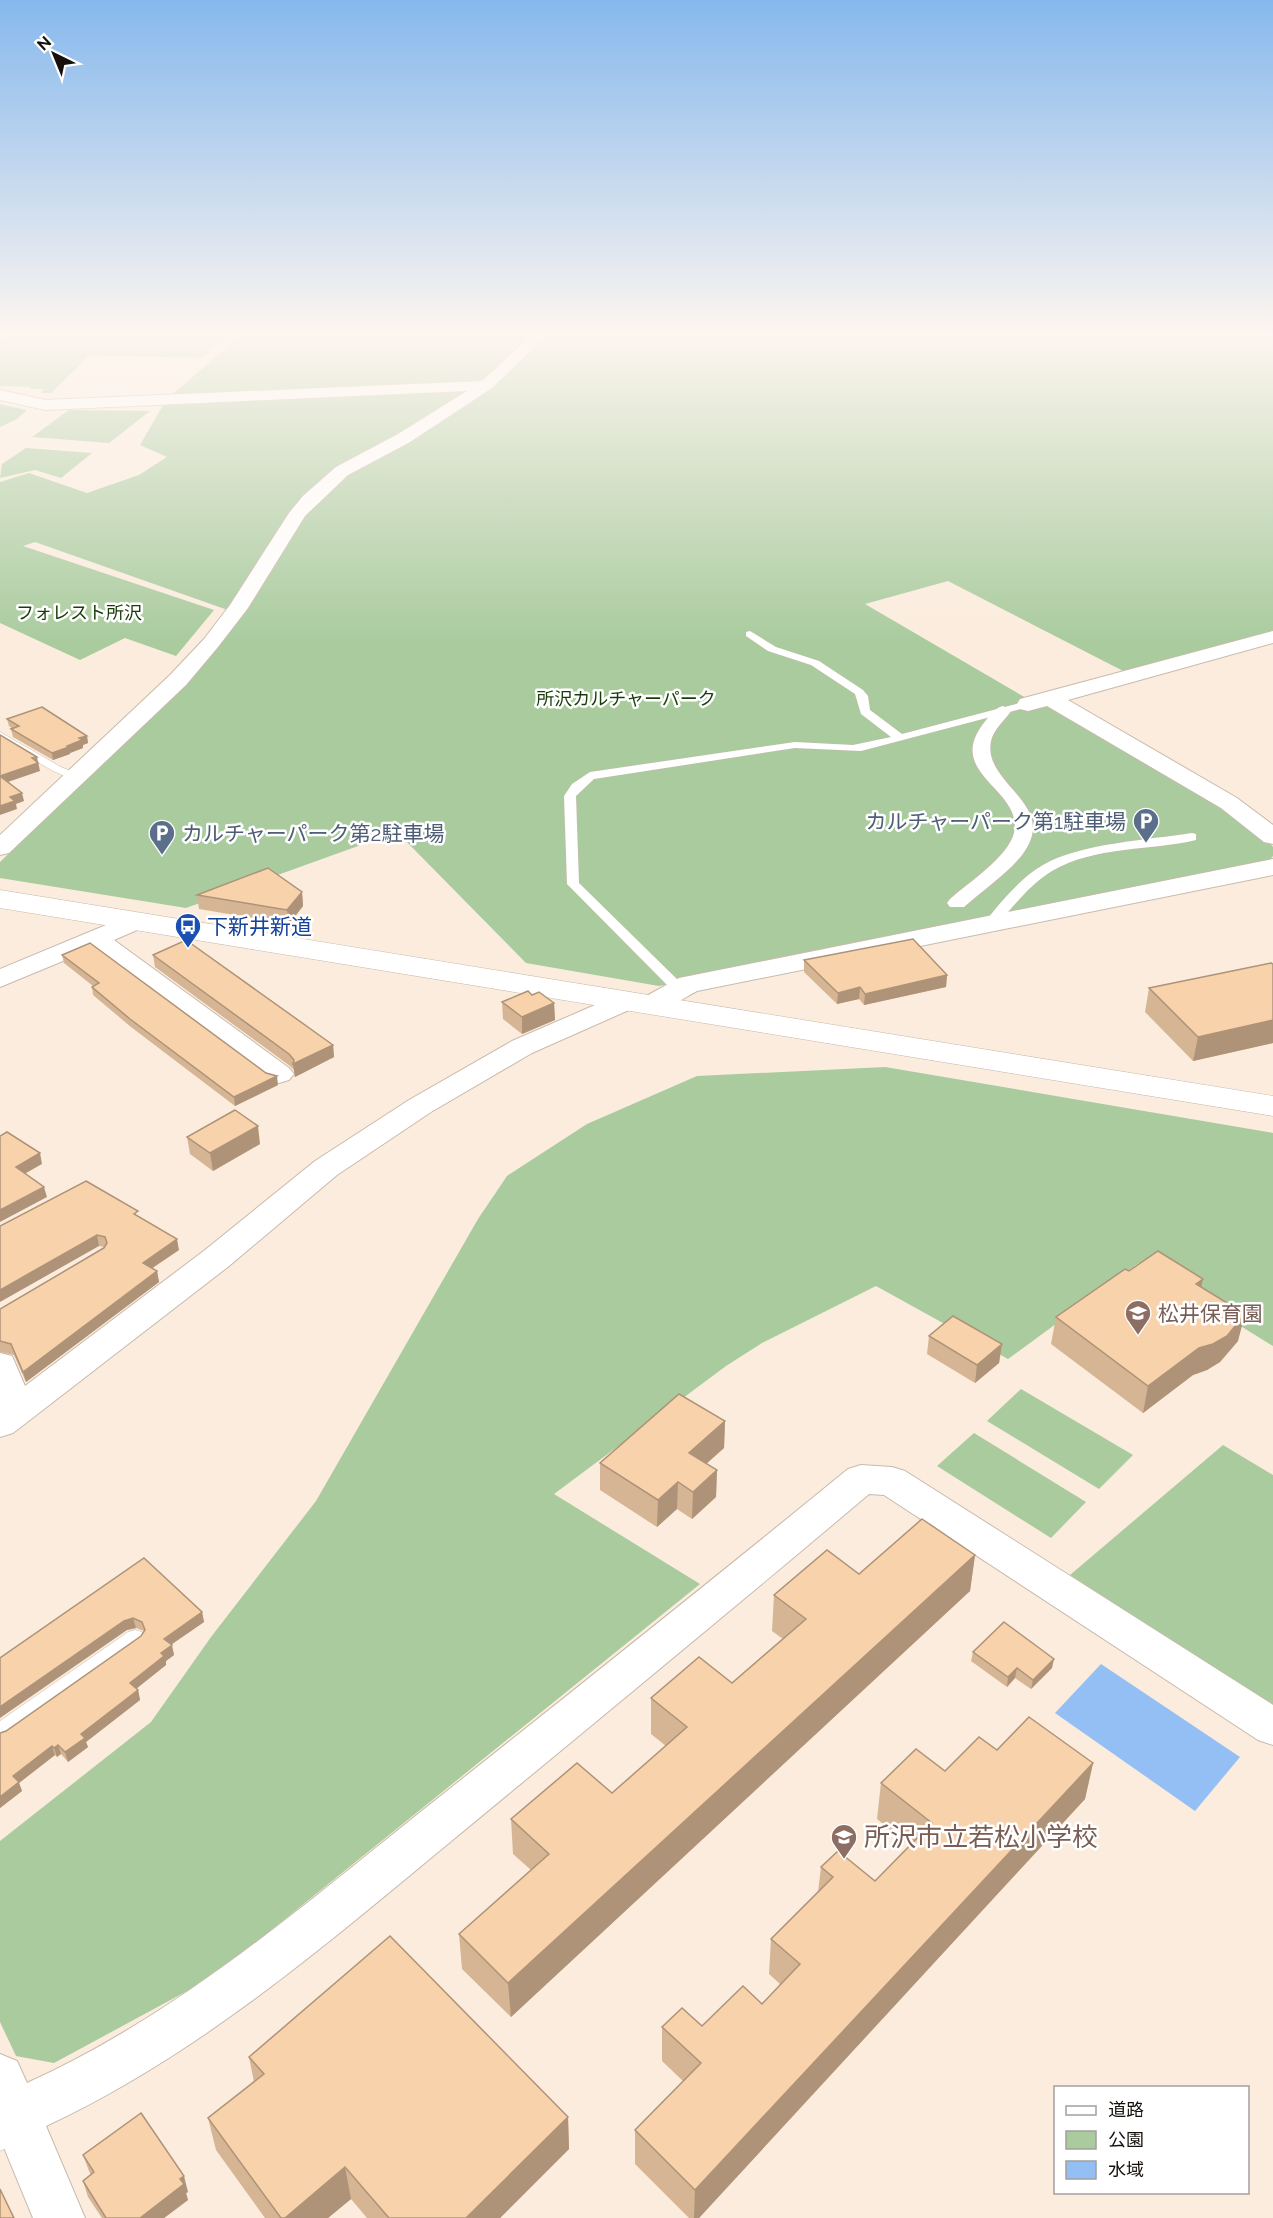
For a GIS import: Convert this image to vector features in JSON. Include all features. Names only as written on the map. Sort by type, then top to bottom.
[{"type":"street","points":[[4,839],[178,680],[238,608],[298,513],[309,500],[342,471],[406,437]]},
{"type":"street","points":[[1038,701],[1273,637]]},
{"type":"street","points":[[1038,701],[1229,803],[1273,837]]},
{"type":"street","points":[[957,903],[1015,852],[1021,842],[1025,820],[1018,805],[982,763],[982,740],[1003,711]]},
{"type":"street","points":[[0,1424],[217,1258],[336,1161],[420,1106],[522,1047],[689,984],[1273,867]]},
{"type":"street","points":[[0,899],[1273,1106]]},
{"type":"street","points":[[0,979],[135,921]]},
{"type":"street","points":[[96,939],[279,1074]]},
{"type":"street","points":[[0,1365],[10,1393],[0,1416]]},
{"type":"street","points":[[59,2218],[6,2105],[47,2101],[128,2059],[215,2002],[277,1955],[692,1620],[861,1479],[892,1482],[1273,1726]]},
{"type":"lane","points":[[750,634],[772,649],[815,663],[859,692],[863,696],[862,708],[865,712],[900,738]]},
{"type":"lane","points":[[679,989],[573,884],[570,796],[576,787],[590,776],[795,745],[809,744],[845,751],[1038,701]]},
{"type":"lane","points":[[0,735],[57,769],[74,776]]},
{"type":"lane","points":[[991,923],[1051,866],[1108,851],[1191,837]]},
{"type":"lane","points":[[0,1733],[135,1638]]},
{"type":"green space","points":[[33,437],[117,437],[109,443]]},
{"type":"green space","name":"所沢カルチャーパーク","points":[[145,437],[1273,437],[1273,637],[1131,675],[948,581],[865,604],[1026,698],[1050,702],[1167,772],[1267,839],[1273,847],[1273,856],[1268,862],[659,986],[526,963],[397,832],[186,908],[0,878],[0,862],[183,685],[239,614],[35,542],[23,546],[214,610],[176,656],[125,638],[80,660],[0,623],[0,482],[29,473],[87,493],[139,475],[167,457],[140,445]]},
{"type":"green space","points":[[26,448],[92,453],[61,478],[35,470],[0,478],[2,464]]},
{"type":"green space","points":[[885,1067],[1273,1133],[1273,1346],[1139,1263],[1008,1359],[876,1286],[762,1343],[726,1366],[554,1494],[700,1584],[213,1977],[54,2063],[16,2056],[0,2022],[0,1841],[151,1722],[211,1637],[316,1501],[478,1219],[507,1176],[587,1124],[697,1076]]},
{"type":"green space","points":[[1021,1389],[1133,1455],[1099,1489],[987,1421]]},
{"type":"green space","points":[[974,1433],[1086,1502],[1051,1538],[937,1466]]},
{"type":"green space","points":[[1223,1445],[1273,1475],[1273,1707],[1070,1575]]},
{"type":"water","points":[[1101,1664],[1240,1757],[1195,1811],[1055,1713]]},
{"type":"building","points":[[42,707],[87,736],[79,738],[82,740],[67,746],[69,747],[52,753],[11,729],[19,726],[7,719]]},
{"type":"building","points":[[0,735],[37,757],[32,758],[38,763],[0,776]]},
{"type":"building","points":[[0,776],[22,793],[10,797],[15,801],[0,806]]},
{"type":"building","points":[[268,868],[302,892],[287,910],[197,895]]},
{"type":"building","points":[[913,939],[947,975],[865,994],[860,987],[838,993],[804,960]]},
{"type":"building","points":[[186,940],[333,1045],[293,1064],[294,1060],[289,1054],[153,955]]},
{"type":"building","points":[[90,943],[266,1073],[277,1076],[234,1097],[130,1019],[92,987],[99,983],[62,955]]},
{"type":"building","points":[[1273,964],[1273,1020],[1198,1037],[1149,988]]},
{"type":"building","points":[[528,991],[532,995],[539,992],[554,1003],[522,1017],[502,1002]]},
{"type":"building","points":[[235,1110],[258,1126],[210,1153],[187,1137]]},
{"type":"building","points":[[7,1132],[40,1153],[16,1167],[44,1187],[0,1210],[0,1136]]},
{"type":"building","points":[[86,1181],[138,1211],[134,1214],[177,1239],[143,1263],[157,1271],[23,1372],[11,1344],[0,1341],[0,1309],[104,1248],[107,1243],[105,1237],[97,1235],[0,1290],[0,1226]]},
{"type":"building","points":[[1158,1251],[1203,1279],[1196,1284],[1245,1314],[1227,1336],[1213,1344],[1199,1348],[1148,1386],[1056,1317],[1125,1269],[1129,1271]]},
{"type":"building","points":[[953,1316],[1002,1344],[977,1365],[929,1336]]},
{"type":"building","points":[[679,1394],[725,1421],[689,1453],[717,1470],[693,1492],[678,1482],[658,1500],[600,1463]]},
{"type":"building","points":[[922,1519],[975,1555],[508,1983],[459,1934],[549,1854],[511,1819],[577,1763],[612,1793],[687,1727],[651,1698],[699,1657],[732,1683],[806,1619],[774,1595],[827,1550],[859,1574]]},
{"type":"building","points":[[144,1558],[202,1612],[164,1639],[172,1645],[161,1653],[164,1656],[130,1683],[138,1690],[81,1734],[85,1738],[65,1752],[58,1745],[54,1748],[52,1746],[13,1776],[19,1782],[0,1797],[0,1733],[141,1636],[145,1630],[142,1622],[133,1618],[124,1621],[0,1707],[0,1658]]},
{"type":"building","points":[[1004,1622],[1054,1659],[1033,1680],[1017,1668],[1008,1677],[973,1652]]},
{"type":"building","points":[[1029,1717],[1093,1763],[695,2190],[635,2130],[701,2063],[662,2027],[682,2008],[702,2026],[743,1986],[762,2004],[800,1964],[771,1939],[833,1877],[821,1867],[838,1851],[875,1881],[932,1823],[881,1783],[916,1749],[945,1771],[979,1737],[997,1750]]},
{"type":"building","points":[[390,1936],[568,2117],[466,2218],[389,2218],[345,2167],[285,2218],[281,2218],[208,2118],[264,2074],[249,2057]]},
{"type":"building","points":[[141,2113],[184,2176],[180,2179],[184,2184],[140,2218],[106,2218],[83,2181],[94,2172],[83,2155]]},
{"type":"building","points":[[0,2189],[14,2218],[0,2218]]},
{"type":"place","name":"カルチャーパーク第1駐車場","points":[[1146,844]]},
{"type":"place","name":"カルチャーパーク第2駐車場","points":[[162,856]]},
{"type":"place","name":"下新井新道","points":[[188,949]]},
{"type":"place","name":"松井保育園","points":[[1138,1336]]},
{"type":"place","name":"所沢市立若松小学校","points":[[844,1860]]},
{"type":"park label","name":"フォレスト所沢","points":[[79,612]]}]
